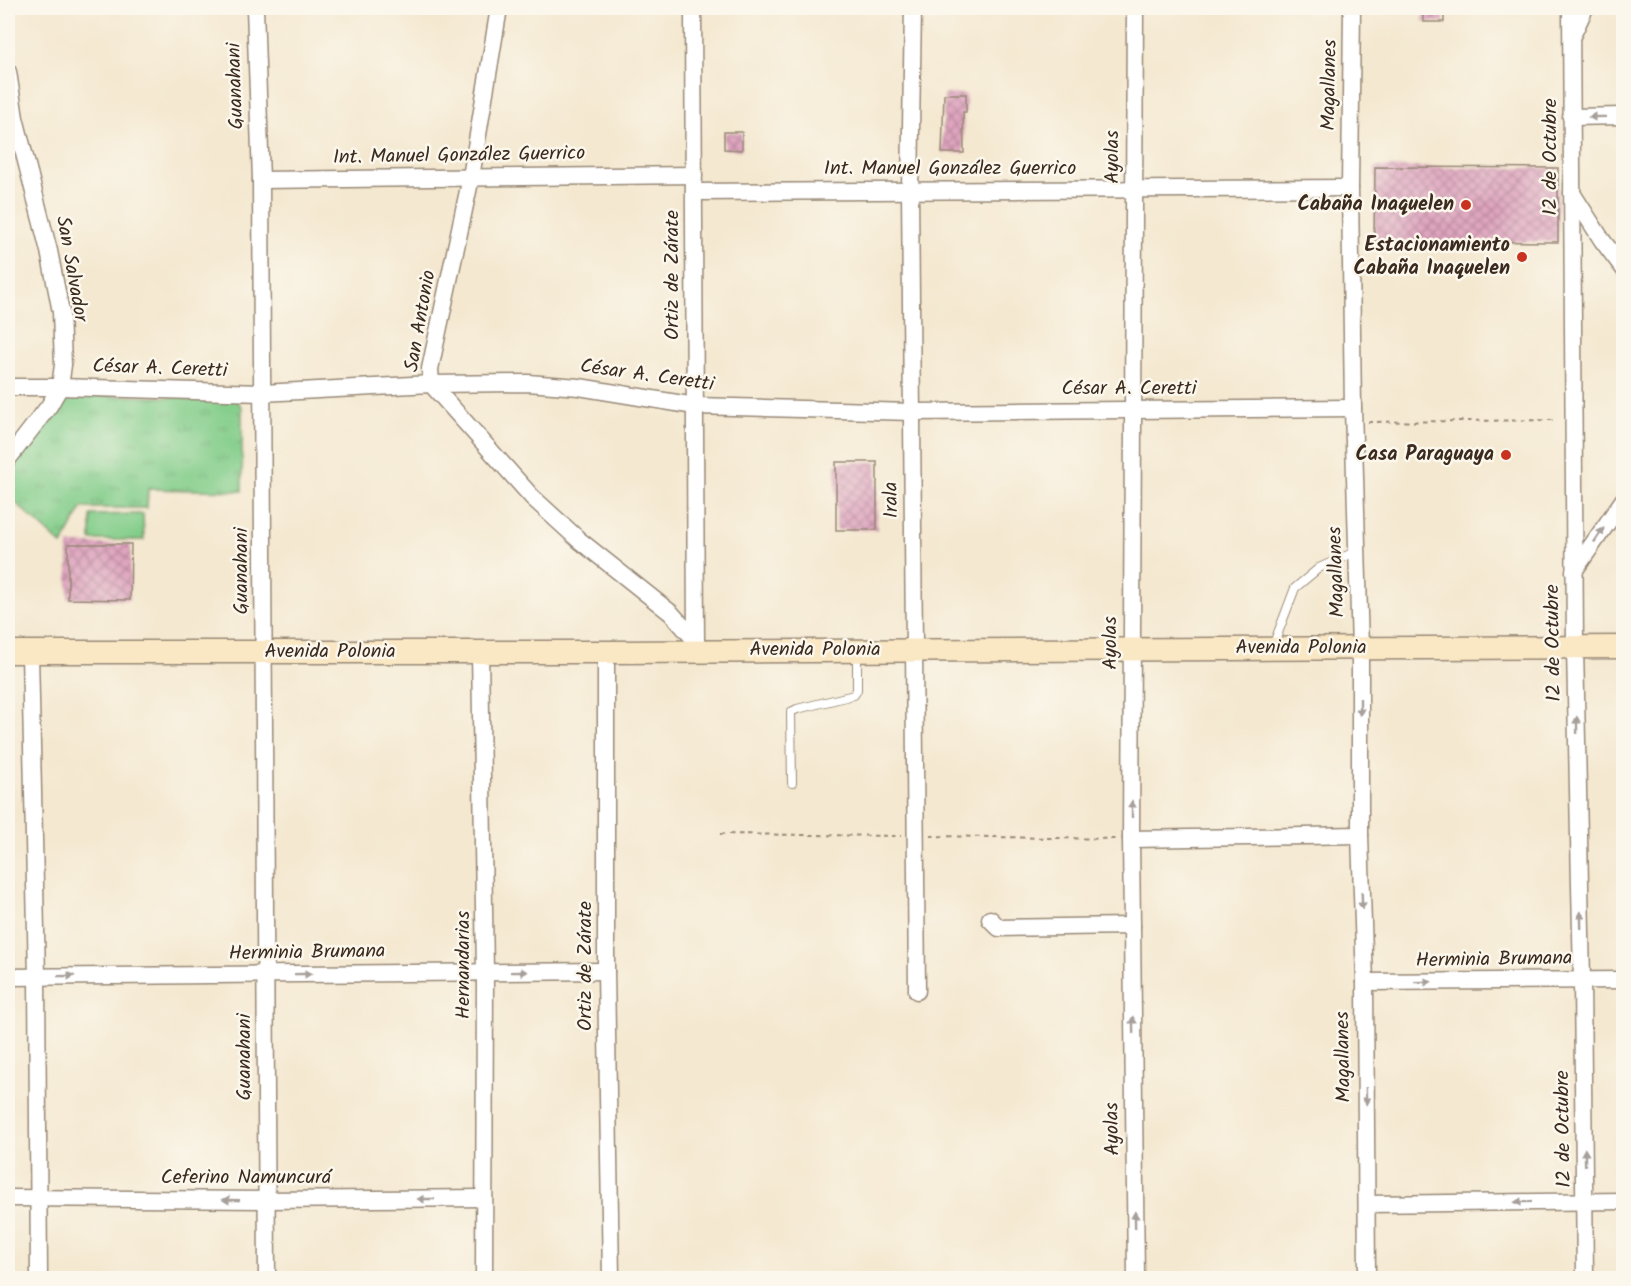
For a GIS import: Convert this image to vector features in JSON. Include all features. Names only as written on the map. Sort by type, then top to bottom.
[{"type":"main road","name":"Avenida Polonia","points":[[19,653],[606,652],[696,646],[856,650],[1623,647]]},
{"type":"street","name":"Guanahani","points":[[255,8],[261,180],[267,1278]]},
{"type":"street","name":"San Antonio","points":[[499,8],[471,177],[430,369],[431,384],[532,497],[579,540],[671,613],[696,646]]},
{"type":"street","name":"Ortiz de Zárate","points":[[693,8],[696,646]]},
{"type":"street","name":"Irala","points":[[913,8],[910,189],[917,992]]},
{"type":"street","name":"Ayolas","points":[[1135,8],[1131,839],[1136,1278]]},
{"type":"street","name":"Magallanes","points":[[1352,8],[1350,188],[1353,415],[1360,648],[1360,835],[1365,982],[1367,1278]]},
{"type":"street","name":"12 de Octubre","points":[[1571,8],[1574,571],[1586,1278]]},
{"type":"street","points":[[1571,40],[1585,8]]},
{"type":"street","name":"San Salvador","points":[[8,72],[15,118],[49,251],[61,312],[63,365],[60,387],[49,406],[8,459]]},
{"type":"street","points":[[1571,117],[1623,116]]},
{"type":"street","name":"Int. Manuel González Guerrico","points":[[261,180],[694,175]]},
{"type":"street","name":"Int. Manuel González Guerrico","points":[[694,192],[1350,188]]},
{"type":"street","points":[[1572,192],[1623,269]]},
{"type":"street","name":"César A. Ceretti","points":[[8,387],[262,393],[431,384],[528,383],[579,387],[695,406],[912,412],[1134,410],[1353,415]]},
{"type":"street","points":[[1574,571],[1623,499]]},
{"type":"street","name":"Hernandarias","points":[[480,651],[485,972],[484,1278]]},
{"type":"street","name":"Ortiz de Zárate","points":[[606,652],[606,971],[611,1278]]},
{"type":"street","points":[[19,653],[37,977],[39,1278]]},
{"type":"street","points":[[1131,839],[1360,835]]},
{"type":"street","points":[[990,919],[999,928],[1132,927]]},
{"type":"street","name":"Herminia Brumana","points":[[8,977],[606,971]]},
{"type":"street","name":"Herminia Brumana","points":[[1365,982],[1623,980]]},
{"type":"street","name":"Ceferino Namuncurá","points":[[8,1198],[267,1200],[484,1198]]},
{"type":"street","points":[[1367,1204],[1623,1200]]},
{"type":"lane","points":[[1272,648],[1295,588],[1319,568],[1357,551]]},
{"type":"lane","points":[[792,783],[791,712],[854,695],[857,690],[856,650]]},
{"type":"path","points":[[1353,415],[1573,420]]},
{"type":"green space","points":[[82,395],[237,399],[242,408],[242,491],[148,489],[147,508],[82,508],[62,545],[8,496],[8,470],[57,408],[69,398]]},
{"type":"green space","points":[[143,514],[144,540],[91,540],[91,515]]},
{"type":"building","points":[[1423,8],[1444,8],[1444,22],[1423,22]]},
{"type":"building","points":[[944,94],[966,94],[966,112],[963,112],[964,153],[942,153]]},
{"type":"building","points":[[724,132],[742,132],[742,150],[724,149]]},
{"type":"building","name":"Cabaña Inaquelen","points":[[1375,167],[1558,168],[1558,242],[1374,241]]},
{"type":"building","points":[[836,462],[877,462],[877,530],[836,530]]},
{"type":"building","points":[[68,544],[131,544],[130,600],[68,599]]},
{"type":"place","name":"Cabaña Inaquelen","points":[[1466,205]]},
{"type":"place","name":"Estacionamiento Cabaña Inaquelen","points":[[1522,257]]},
{"type":"place","name":"Casa Paraguaya","points":[[1506,455]]}]
